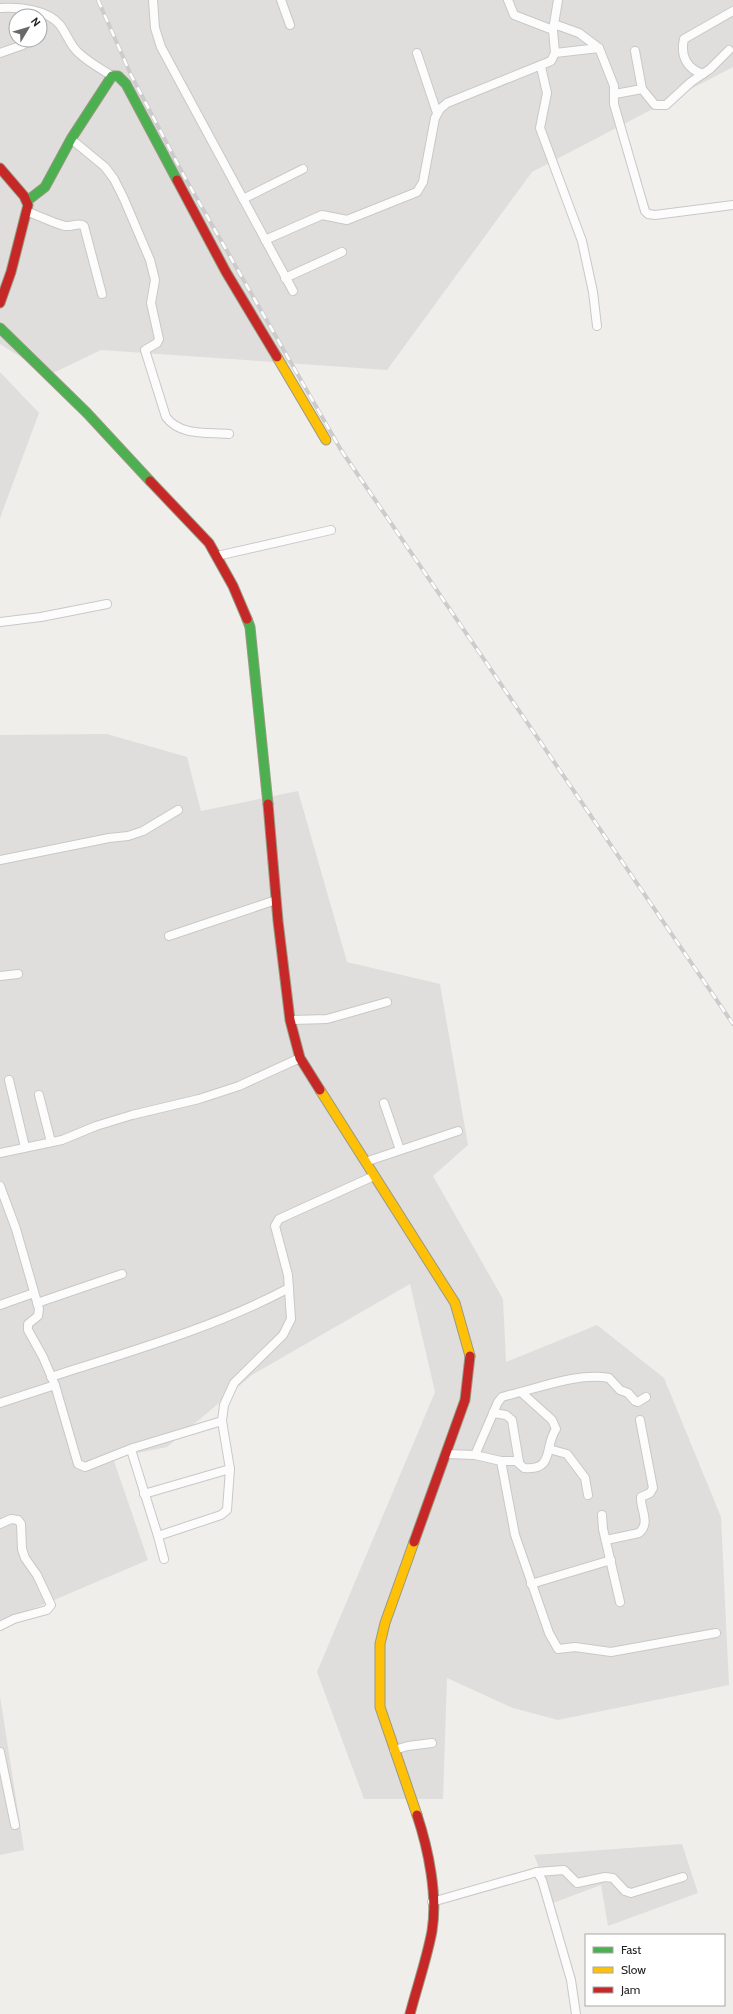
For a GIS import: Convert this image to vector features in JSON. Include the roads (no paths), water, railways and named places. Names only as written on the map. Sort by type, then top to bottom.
[{"type":"street","points":[[153,0],[154,28],[161,47],[293,291]]},
{"type":"street","points":[[281,0],[290,24]]},
{"type":"street","points":[[508,0],[514,15],[579,33],[599,48],[614,86],[614,104],[645,211],[648,214],[655,215],[733,205]]},
{"type":"street","points":[[437,113],[447,103],[541,67],[551,61],[555,53],[553,27],[558,0]]},
{"type":"street","points":[[703,74],[694,71],[687,64],[683,51],[684,39],[733,11]]},
{"type":"street","points":[[48,16],[60,26],[80,54],[112,76],[118,76],[126,84],[226,272],[326,440]]},
{"type":"street","points":[[0,53],[16,48]]},
{"type":"street","points":[[555,53],[599,48]]},
{"type":"street","points":[[635,51],[642,90],[655,105],[666,105],[729,50]]},
{"type":"street","points":[[265,240],[322,215],[347,220],[417,192],[423,182],[437,113],[417,53]]},
{"type":"street","points":[[541,67],[547,93],[540,128],[582,241],[594,292],[597,326]]},
{"type":"street","points":[[27,202],[45,187],[71,139],[112,76]]},
{"type":"street","points":[[615,94],[642,90]]},
{"type":"street","points":[[71,139],[105,167],[114,179],[150,260],[155,284],[152,303],[159,339],[157,343],[145,350],[166,417],[170,423],[182,430],[229,434]]},
{"type":"street","points":[[0,168],[18,188],[27,202],[28,212],[0,302]]},
{"type":"street","points":[[243,199],[303,169]]},
{"type":"street","points":[[28,212],[63,225],[69,226],[80,224],[84,226],[102,294]]},
{"type":"street","points":[[285,278],[342,252]]},
{"type":"street","points":[[0,328],[87,413],[221,555],[250,627],[257,684],[276,900],[300,1058],[368,1161],[374,1176],[456,1303],[463,1324],[470,1354],[465,1400],[385,1623],[380,1644],[380,1708],[424,1833],[436,1901],[432,1930],[410,2014]]},
{"type":"street","points":[[221,555],[331,530]]},
{"type":"street","points":[[0,622],[41,617],[107,604]]},
{"type":"street","points":[[0,860],[109,838],[128,836],[143,831],[178,810]]},
{"type":"street","points":[[169,936],[276,900]]},
{"type":"street","points":[[0,976],[18,974]]},
{"type":"street","points":[[294,1020],[327,1019],[387,1002]]},
{"type":"street","points":[[0,1153],[62,1140],[96,1126],[132,1115],[199,1099],[239,1086],[300,1058]]},
{"type":"street","points":[[8,1080],[25,1147]]},
{"type":"street","points":[[38,1095],[51,1142]]},
{"type":"street","points":[[384,1103],[400,1150]]},
{"type":"street","points":[[368,1161],[458,1131]]},
{"type":"street","points":[[158,1536],[225,1513],[230,1489],[230,1469],[222,1421],[224,1405],[234,1383],[283,1335],[291,1319],[288,1275],[275,1226],[276,1223],[279,1219],[374,1176]]},
{"type":"street","points":[[0,1186],[16,1229],[39,1313],[27,1327],[43,1357],[55,1385],[78,1464],[85,1466],[132,1448],[222,1421]]},
{"type":"street","points":[[37,1303],[122,1274]]},
{"type":"street","points":[[51,1376],[189,1332],[267,1300],[289,1288]]},
{"type":"street","points":[[0,1305],[34,1293]]},
{"type":"street","points":[[475,1455],[502,1397],[578,1377],[609,1378],[620,1390],[628,1393],[634,1401],[638,1402],[646,1397]]},
{"type":"street","points":[[0,1403],[55,1385]]},
{"type":"street","points":[[493,1414],[506,1415],[512,1420],[519,1462],[524,1468],[540,1466],[547,1459],[556,1429],[554,1423],[521,1392]]},
{"type":"street","points":[[606,1540],[639,1534],[643,1529],[645,1518],[640,1501],[641,1497],[650,1493],[653,1488],[640,1420]]},
{"type":"street","points":[[132,1448],[132,1453],[164,1559]]},
{"type":"street","points":[[549,1449],[567,1454],[585,1478],[588,1495]]},
{"type":"street","points":[[446,1454],[475,1455],[501,1461],[519,1462]]},
{"type":"street","points":[[501,1461],[512,1524],[531,1584],[549,1633],[558,1649],[575,1647],[611,1652],[716,1633]]},
{"type":"street","points":[[144,1494],[230,1469]]},
{"type":"street","points":[[602,1515],[620,1602]]},
{"type":"street","points":[[0,1524],[11,1519],[18,1520],[21,1524],[24,1554],[37,1575],[51,1605],[47,1610],[14,1619],[0,1626]]},
{"type":"street","points":[[531,1584],[611,1560]]},
{"type":"street","points":[[394,1750],[408,1746],[432,1743]]},
{"type":"street","points":[[0,1752],[15,1826]]},
{"type":"street","points":[[436,1901],[537,1872],[564,1870],[577,1883],[605,1877],[613,1878],[625,1891],[631,1893],[684,1877]]},
{"type":"street","points":[[537,1872],[542,1880],[571,1980],[576,2014]]},
{"type":"railway","points":[[98,0],[131,75],[184,176],[341,450],[733,1024]]}]
